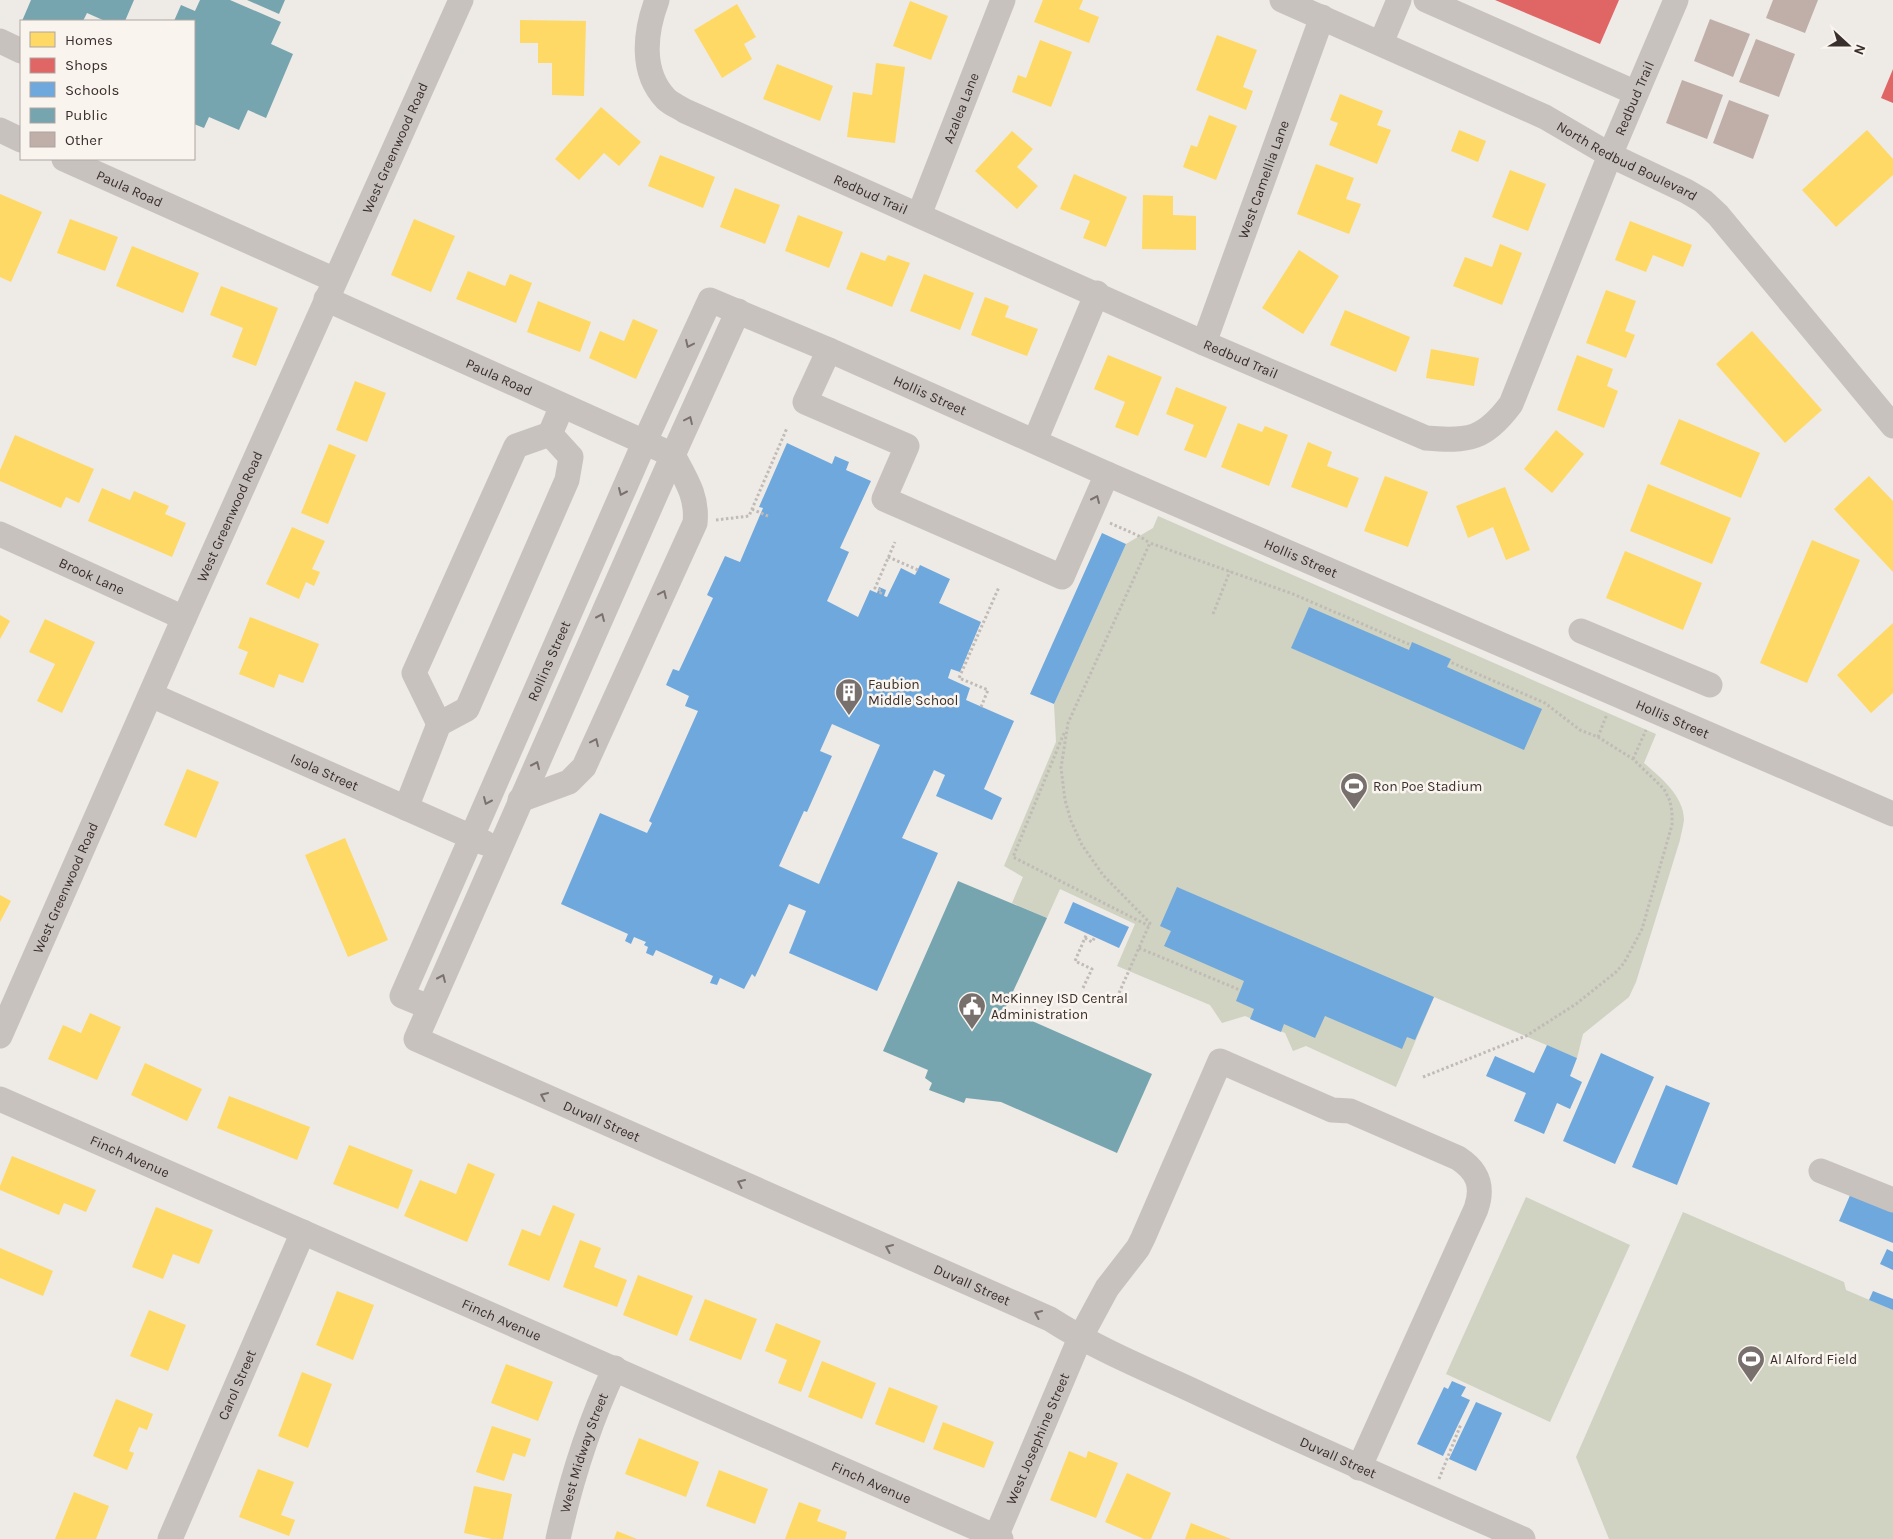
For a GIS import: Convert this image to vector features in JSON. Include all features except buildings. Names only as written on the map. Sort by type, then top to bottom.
[{"type":"street","name":"West Greenwood Road","points":[[2,1025],[461,0]]},
{"type":"street","name":"Redbud Trail","points":[[657,0],[650,24],[647,60],[654,81],[666,99],[685,111],[1204,343],[1426,438],[1465,439],[1484,433],[1498,421],[1512,404],[1610,155],[1676,0]]},
{"type":"street","name":"Azalea Lane","points":[[919,215],[1003,0]]},
{"type":"street","points":[[1381,43],[1399,0]]},
{"type":"street","points":[[1426,0],[1636,93]]},
{"type":"street","name":"North Redbud Boulevard","points":[[1287,1],[1545,117],[1610,155],[1686,191],[1702,202],[1718,215],[1893,426]]},
{"type":"street","name":"West Camellia Lane","points":[[1204,343],[1322,17]]},
{"type":"street","points":[[0,41],[20,51]]},
{"type":"street","points":[[0,130],[20,140]]},
{"type":"street","name":"Paula Road","points":[[66,160],[330,289],[562,406],[673,455]]},
{"type":"street","points":[[1035,441],[1097,294]]},
{"type":"street","name":"Hollis Street","points":[[710,300],[829,350],[1108,474],[1893,814]]},
{"type":"street","name":"Rollins Street","points":[[429,1007],[402,996],[645,441],[710,300]]},
{"type":"street","points":[[429,1007],[738,311]]},
{"type":"street","points":[[829,350],[805,402],[907,446],[884,499],[1062,577],[1108,474]]},
{"type":"street","points":[[439,724],[414,673],[516,446],[550,434],[562,406]]},
{"type":"street","points":[[406,808],[439,724],[467,709],[567,480],[571,457],[550,434]]},
{"type":"street","points":[[520,800],[569,782],[584,767],[688,540],[695,523],[695,502],[692,491],[673,455]]},
{"type":"street","name":"Brook Lane","points":[[0,534],[184,618]]},
{"type":"street","points":[[1581,631],[1710,685]]},
{"type":"street","name":"Isola Street","points":[[151,695],[499,849]]},
{"type":"street","name":"Duvall Street","points":[[429,1007],[416,1039],[1050,1319],[1080,1338],[1360,1468],[1523,1539]]},
{"type":"street","name":"West Josephine Street","points":[[997,1538],[1080,1338],[1108,1288],[1144,1238],[1220,1061],[1332,1110],[1350,1112],[1458,1158],[1470,1167],[1479,1181],[1479,1200],[1360,1468]]},
{"type":"street","name":"Finch Avenue","points":[[0,1099],[615,1368],[997,1538]]},
{"type":"street","points":[[1821,1170],[1893,1200]]},
{"type":"street","name":"Carol Street","points":[[170,1539],[303,1232]]},
{"type":"street","name":"West Midway Street","points":[[558,1539],[583,1449],[598,1405],[615,1368]]},
{"type":"path","points":[[710,521],[749,516],[788,428]]},
{"type":"path","points":[[752,509],[770,518]]},
{"type":"path","points":[[1087,519],[1140,536],[1150,543],[1293,594],[1411,645]]},
{"type":"path","points":[[880,594],[882,591],[875,588],[895,542]]},
{"type":"path","points":[[1149,926],[1013,857],[1068,724],[1150,543]]},
{"type":"path","points":[[888,557],[918,570]]},
{"type":"path","points":[[1213,614],[1230,571]]},
{"type":"path","points":[[981,707],[988,690],[959,678],[999,587]]},
{"type":"path","points":[[1423,1077],[1526,1036],[1599,987],[1624,963],[1642,928],[1672,825],[1670,802],[1664,789],[1633,759],[1598,737],[1580,730],[1544,703],[1450,662]]},
{"type":"path","points":[[1633,759],[1655,710]]},
{"type":"path","points":[[1068,724],[1061,768],[1064,800],[1071,821],[1092,862],[1150,924],[1115,1002]]},
{"type":"path","points":[[1083,988],[1092,969],[1075,961],[1087,933]]},
{"type":"path","points":[[1085,938],[1092,942],[1095,937]]},
{"type":"path","points":[[1139,948],[1240,990]]},
{"type":"path","points":[[1438,1481],[1462,1424]]},
{"type":"green space","name":"Ron Poe Stadium","points":[[1158,516],[1656,734],[1644,763],[1670,788],[1680,803],[1684,820],[1680,840],[1636,982],[1629,997],[1583,1034],[1577,1058],[1434,997],[1396,1087],[1306,1046],[1293,1051],[1285,1033],[1245,1016],[1222,1023],[1210,1005],[1117,966],[1135,924],[1060,889],[1047,918],[1012,903],[1023,877],[1004,866],[1056,742],[1054,704],[1126,544],[1153,528]]},
{"type":"green space","points":[[1526,1197],[1630,1245],[1550,1422],[1446,1374]]},
{"type":"green space","name":"Al Alford Field","points":[[1683,1212],[1844,1282],[1846,1290],[1893,1310],[1893,1539],[1609,1539],[1576,1457]]},
{"type":"place","name":"Faubion Middle School","points":[[849,716]]},
{"type":"place","name":"Ron Poe Stadium","points":[[1354,810]]},
{"type":"place","name":"McKinney ISD Central Administration","points":[[972,1030]]},
{"type":"place","name":"Al Alford Field","points":[[1751,1383]]}]
